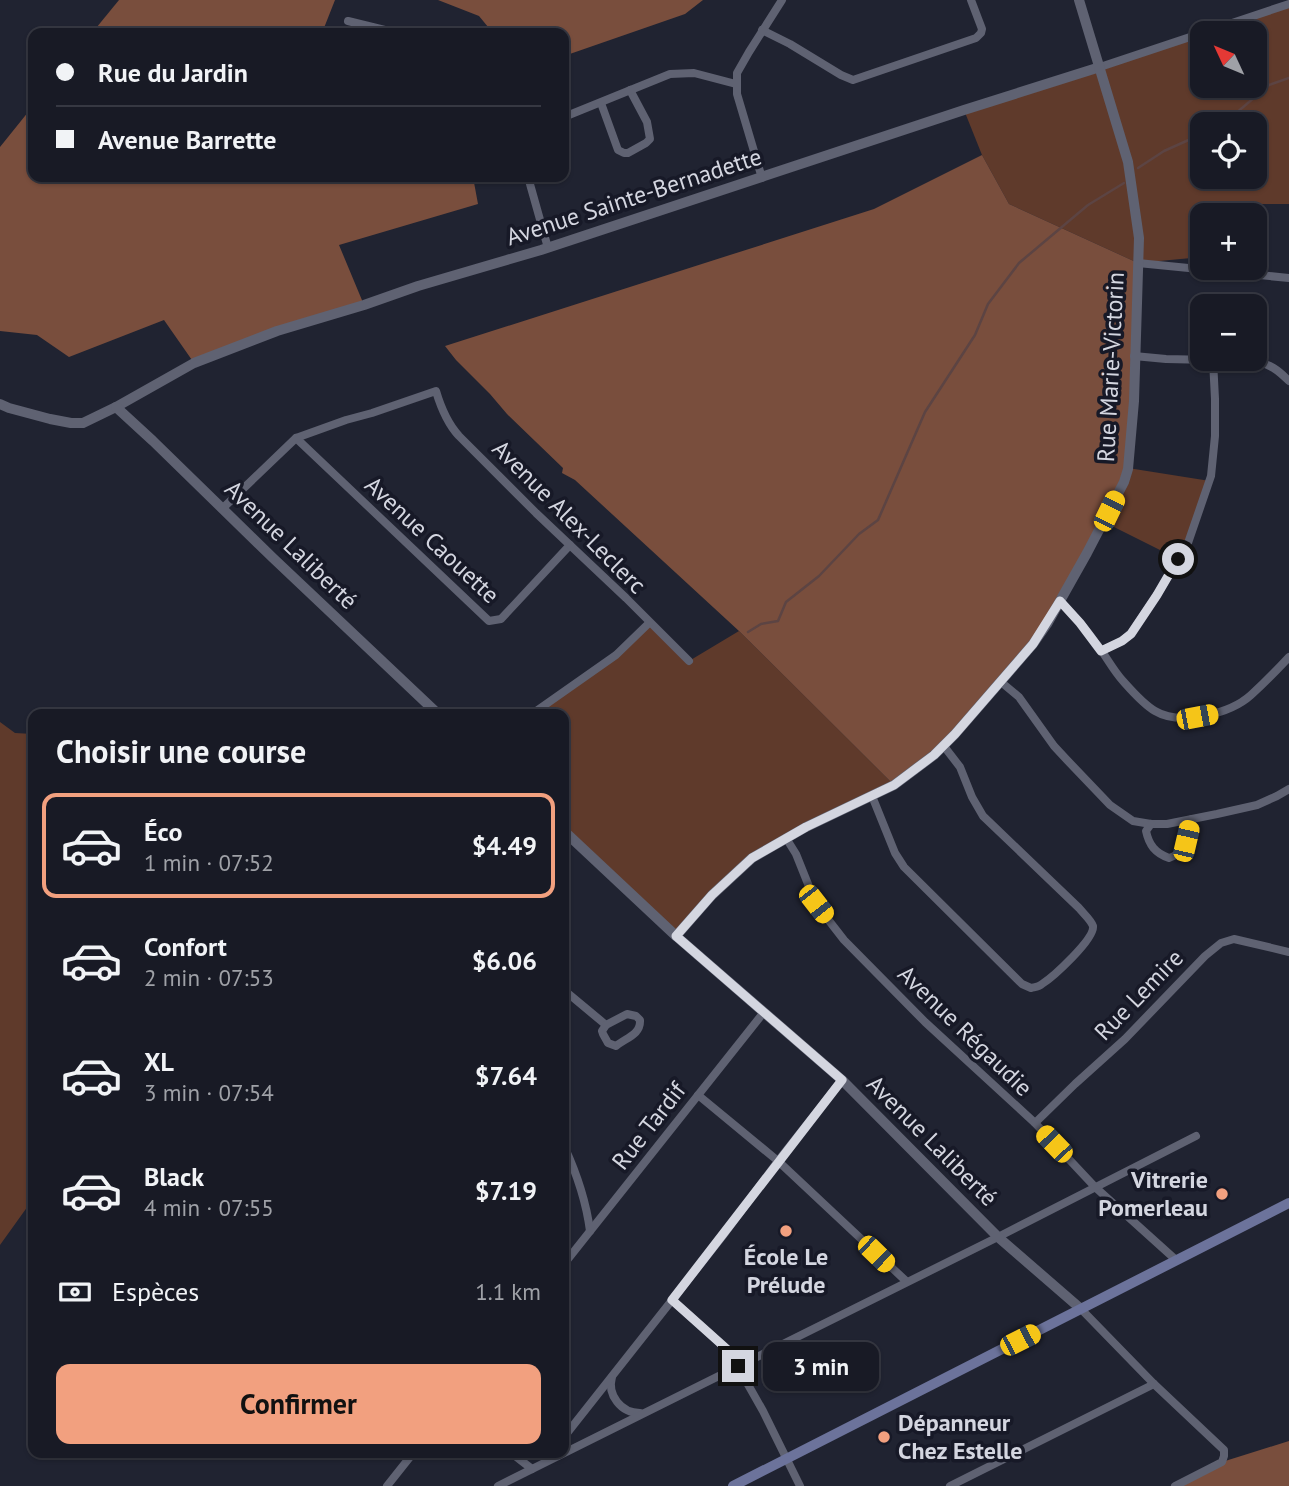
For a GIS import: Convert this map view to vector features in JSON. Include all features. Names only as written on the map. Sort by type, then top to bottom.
[{"type":"main road","points":[[733,1486],[1289,1203]]},
{"type":"street","points":[[762,178],[737,94],[737,73],[782,0]]},
{"type":"street","points":[[762,30],[853,80],[979,36],[982,29],[971,0]]},
{"type":"street","name":"Rue Marie-Victorin","points":[[676,936],[704,903],[752,858],[786,838],[894,785],[934,755],[955,734],[1033,644],[1060,601],[1124,482],[1128,469],[1134,401],[1139,239],[1128,162],[1079,0]]},
{"type":"street","name":"Avenue Sainte-Bernadette","points":[[0,404],[71,423],[83,423],[194,363],[276,331],[548,248],[1289,4]]},
{"type":"street","points":[[348,21],[377,28]]},
{"type":"street","points":[[569,115],[670,74],[694,74],[736,84]]},
{"type":"street","points":[[601,103],[618,150],[628,153],[650,139],[647,122],[630,90]]},
{"type":"street","points":[[529,182],[548,248]]},
{"type":"street","points":[[1138,263],[1289,278]]},
{"type":"street","points":[[1134,356],[1190,360]]},
{"type":"street","points":[[1267,364],[1278,369],[1289,381]]},
{"type":"street","points":[[1101,651],[1131,634],[1188,543],[1211,476],[1215,436],[1214,371]]},
{"type":"street","name":"Avenue Alex-Leclerc","points":[[296,438],[436,391],[454,430],[690,661]]},
{"type":"street","name":"Avenue Laliberté","points":[[116,407],[433,709]]},
{"type":"street","points":[[222,509],[296,438]]},
{"type":"street","name":"Avenue Caouette","points":[[296,438],[489,621],[501,619],[570,545]]},
{"type":"street","points":[[1060,601],[1080,623],[1121,679],[1147,705],[1164,714],[1183,718],[1211,714],[1239,703],[1250,696],[1289,657]]},
{"type":"street","points":[[539,709],[616,655],[649,622]]},
{"type":"street","points":[[1001,682],[1019,697],[1054,746],[1110,805],[1128,819],[1167,824],[1257,805],[1289,789]]},
{"type":"street","points":[[872,796],[895,853],[904,867],[1022,984],[1031,988],[1041,985],[1086,942],[1093,929],[1092,924],[1079,908],[983,816],[960,767],[943,745]]},
{"type":"street","points":[[1151,824],[1146,831],[1151,847],[1170,858],[1183,850],[1192,818]]},
{"type":"street","name":"Avenue Laliberté","points":[[569,836],[676,936],[842,1080],[998,1237],[1081,1309],[1154,1384],[1224,1450],[1222,1462],[1175,1486]]},
{"type":"street","name":"Avenue Régaudie","points":[[786,838],[796,854],[816,904],[844,940],[925,1022],[1035,1123],[1095,1187],[1176,1260]]},
{"type":"street","name":"Rue Lemire","points":[[1035,1123],[1125,1039],[1205,956],[1221,943],[1234,939],[1289,952]]},
{"type":"street","points":[[569,994],[606,1025]]},
{"type":"street","name":"Rue Tardif","points":[[569,1258],[764,1012]]},
{"type":"street","points":[[627,1013],[636,1016],[641,1025],[632,1036],[616,1046],[608,1043],[603,1034],[606,1025],[627,1013]]},
{"type":"street","points":[[569,1431],[842,1080]]},
{"type":"street","points":[[698,1095],[778,1161],[906,1281]]},
{"type":"street","points":[[569,1451],[1196,1136]]},
{"type":"street","points":[[569,1157],[586,1205],[590,1231]]},
{"type":"street","points":[[672,1300],[729,1351],[800,1486]]},
{"type":"street","points":[[614,1373],[610,1388],[615,1398],[622,1407],[634,1413],[643,1413]]},
{"type":"street","points":[[950,1486],[1154,1384]]},
{"type":"street","points":[[388,1485],[409,1458]]},
{"type":"street","points":[[518,1458],[533,1469]]},
{"type":"street","points":[[543,1464],[547,1458]]},
{"type":"street","points":[[498,1486],[555,1458]]},
{"type":"shaded area","points":[[119,0],[335,0],[324,28],[96,28]]},
{"type":"shaded area","points":[[438,0],[703,0],[685,14],[569,54],[569,28],[489,28],[479,16]]},
{"type":"shaded area","points":[[1289,4],[1289,204],[1190,203],[1190,258],[1138,263],[1009,204],[982,155],[964,110],[1190,36],[1190,98],[1267,98],[1267,21],[1237,21]]},
{"type":"shaded area","points":[[28,112],[28,182],[474,182],[478,204],[339,245],[364,305],[194,363],[164,320],[69,357],[37,335],[0,331],[0,147]]},
{"type":"shaded area","points":[[982,155],[1009,204],[1138,263],[1128,469],[1047,624],[955,734],[894,785],[739,631],[575,480],[562,473],[563,468],[507,414],[445,346],[874,209]]},
{"type":"shaded area","points":[[1128,468],[1210,481],[1178,559],[1104,522]]},
{"type":"shaded area","points":[[649,623],[689,661],[739,631],[894,785],[766,849],[676,936],[569,836],[569,709],[539,709],[574,685]]},
{"type":"shaded area","points":[[0,722],[15,733],[28,734],[28,1206],[0,1245]]},
{"type":"shaded area","points":[[1289,1441],[1289,1486],[1175,1486],[1222,1462]]},
{"type":"waterway","points":[[1237,112],[1269,85],[1289,78]]},
{"type":"waterway","points":[[1138,168],[1164,151],[1190,139]]},
{"type":"waterway","points":[[748,632],[761,624],[778,621],[786,602],[819,576],[859,534],[878,520],[925,412],[975,335],[988,304],[1019,263],[1088,205],[1124,183]]},
{"type":"place","name":"Vitrerie Pomerleau","points":[[1222,1194]]},
{"type":"place","name":"École Le Prélude","points":[[786,1231]]},
{"type":"place","name":"Dépanneur Chez Estelle","points":[[884,1437]]},
{"type":"route","points":[[738,1366],[729,1351],[672,1300],[842,1080],[676,936],[712,895],[752,858],[806,827],[894,785],[934,755],[1033,644],[1060,601],[1101,651],[1131,634],[1178,559]]}]
